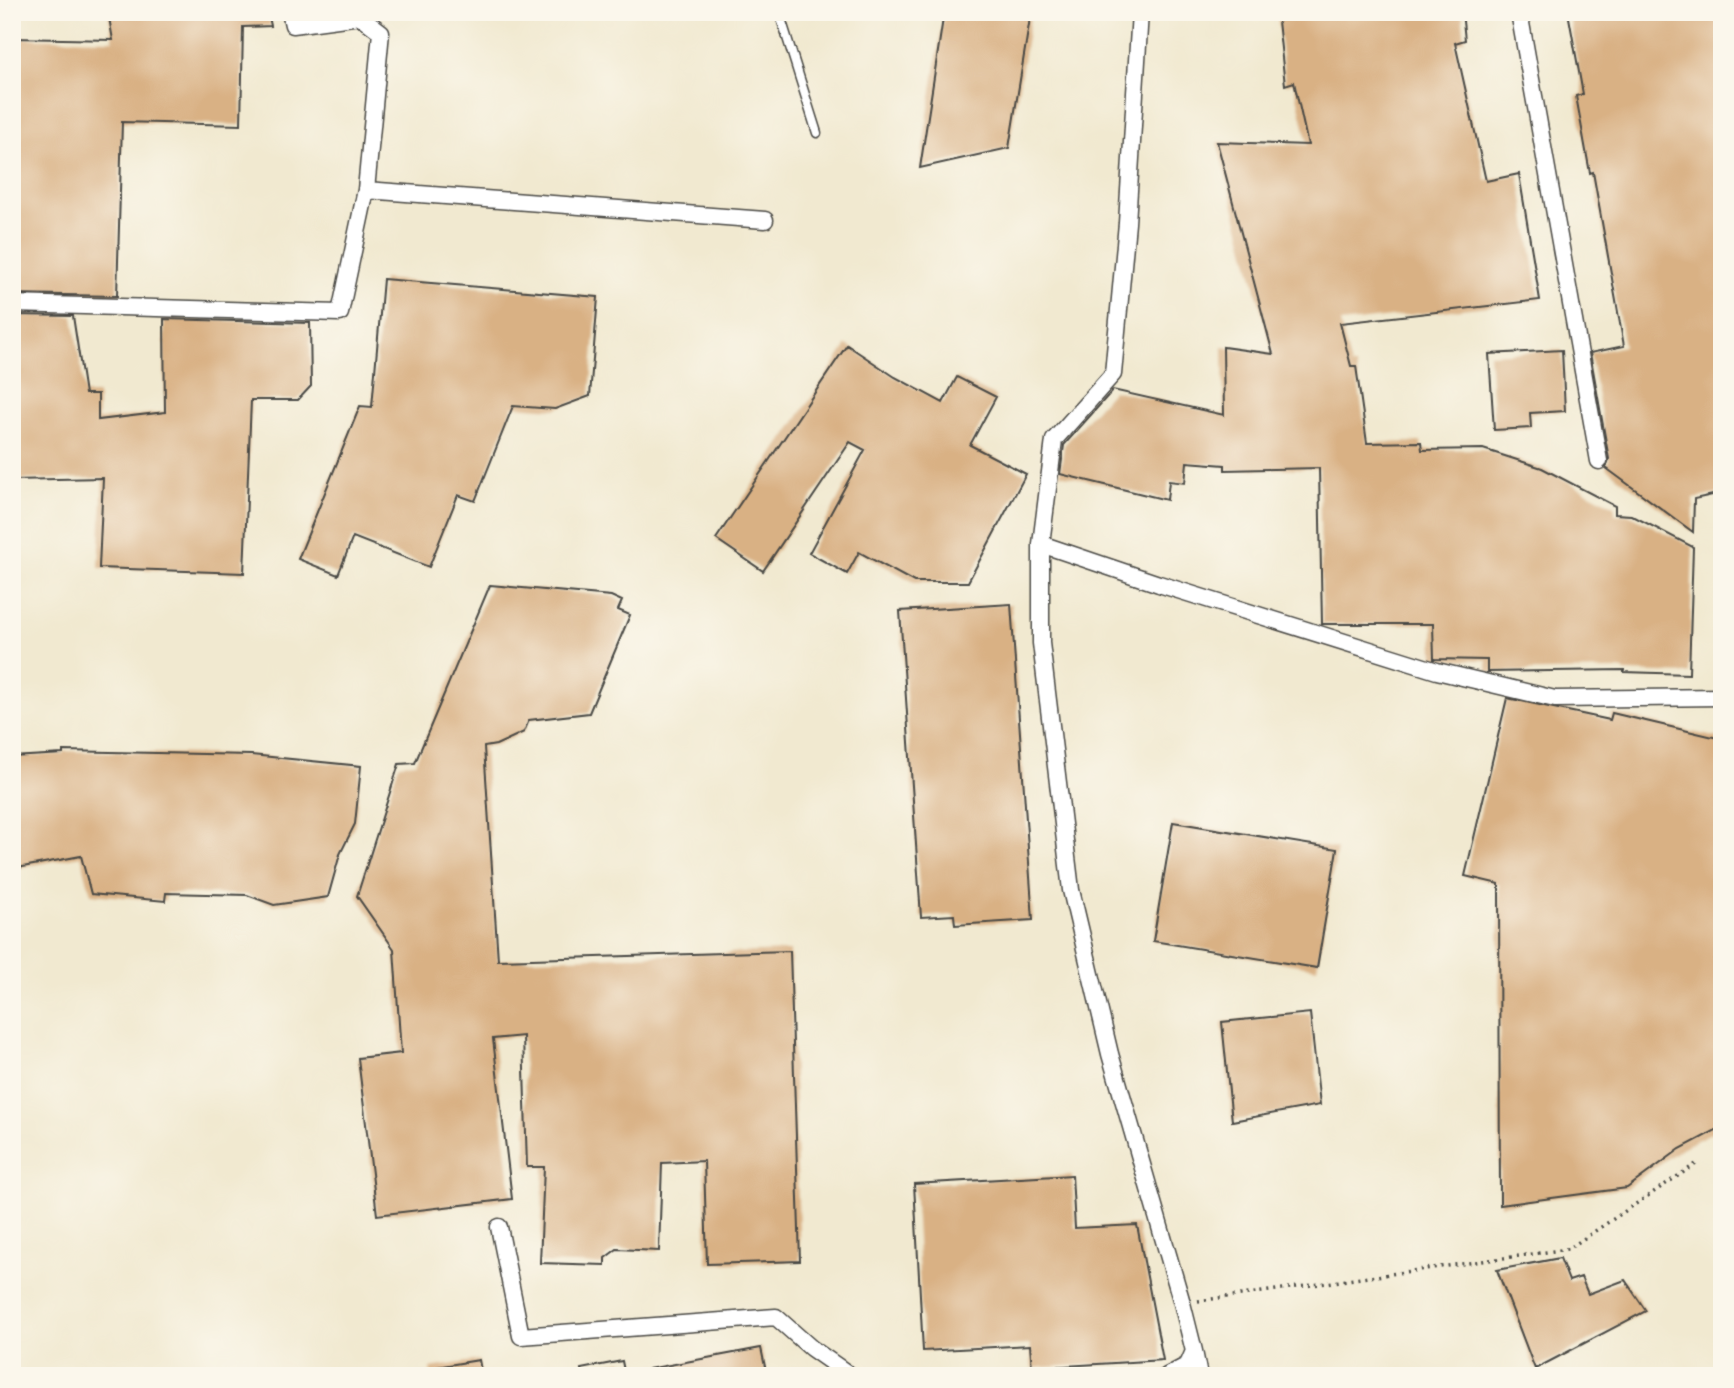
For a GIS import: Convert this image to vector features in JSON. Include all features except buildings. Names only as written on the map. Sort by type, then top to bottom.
[{"type":"street","points":[[12,304],[340,313],[366,191],[381,32],[360,16],[293,25],[290,12]]},
{"type":"street","points":[[1140,12],[1127,223],[1113,374],[1054,440],[1041,544],[1041,643],[1071,890],[1110,1054],[1182,1303],[1199,1376]]},
{"type":"street","points":[[1519,12],[1599,461]]},
{"type":"street","points":[[366,191],[765,220]]},
{"type":"street","points":[[1041,544],[1437,671],[1555,699],[1722,697]]},
{"type":"street","points":[[499,1227],[521,1336],[776,1317],[811,1348],[851,1376]]},
{"type":"street","points":[[1167,1376],[1188,1365],[1194,1351]]},
{"type":"lane","points":[[779,12],[817,133]]},
{"type":"path","points":[[1182,1303],[1567,1249],[1699,1163]]}]
